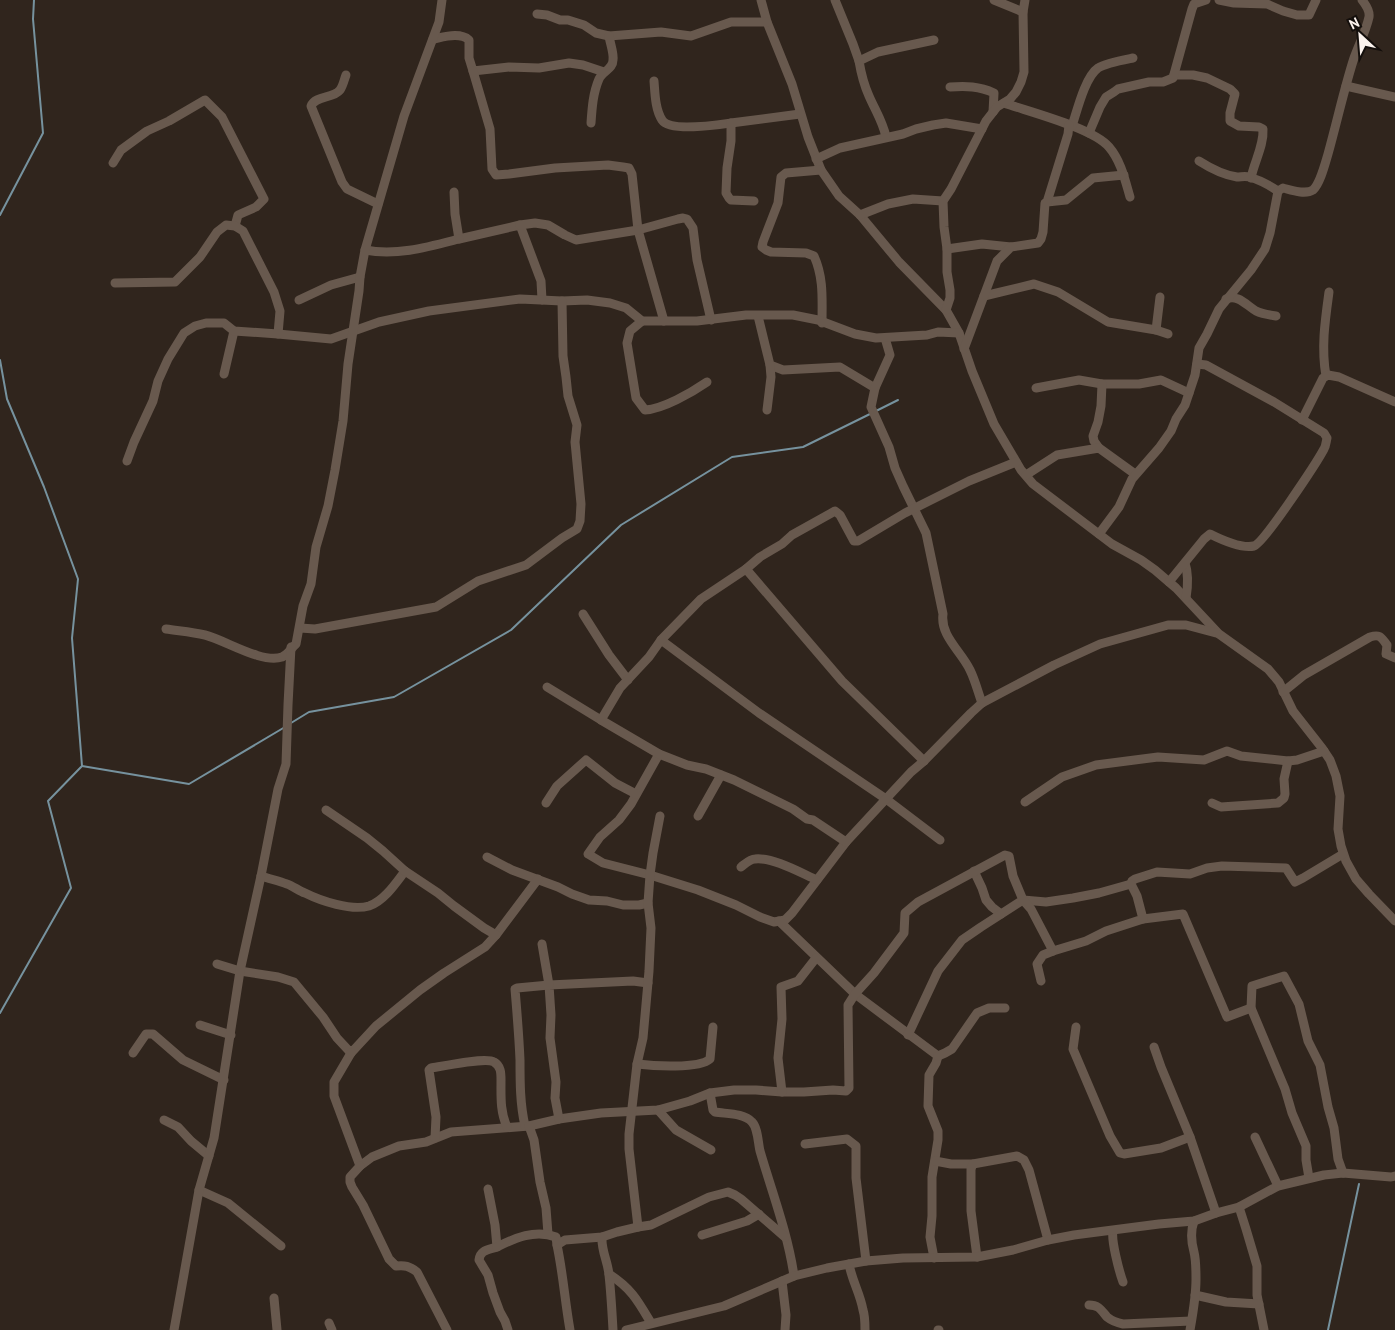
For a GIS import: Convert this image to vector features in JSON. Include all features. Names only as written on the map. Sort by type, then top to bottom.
[{"type":"street","points":[[166,629],[205,636],[249,653],[273,658],[287,654],[291,647],[296,644],[302,606],[311,584],[316,547],[328,506],[333,479],[343,421],[348,364],[365,250],[404,116],[439,22],[442,0]]},
{"type":"street","points":[[761,0],[767,22],[792,84],[800,114],[816,159],[822,170],[840,196],[860,215],[899,262],[946,310],[959,333],[972,371],[994,424],[1016,462],[1033,484],[1112,544],[1141,560],[1169,582],[1218,634],[1268,669],[1279,682],[1294,712],[1330,760],[1336,776],[1340,796],[1338,828],[1346,861],[1356,879],[1395,922]]},
{"type":"street","points":[[835,0],[853,44],[869,96],[881,119],[886,137]]},
{"type":"street","points":[[994,0],[1023,12]]},
{"type":"street","points":[[946,310],[950,298],[950,290],[947,272],[943,201],[992,112],[1010,99],[1016,92],[1024,72],[1023,12],[1025,0]]},
{"type":"street","points":[[1089,133],[1106,97],[1118,89],[1149,82],[1163,82],[1173,78],[1194,4],[1206,0]]},
{"type":"street","points":[[1219,0],[1234,3],[1267,4],[1297,15],[1309,15],[1316,0]]},
{"type":"street","points":[[1100,534],[1119,507],[1136,474],[1159,448],[1185,405],[1195,375],[1199,348],[1219,309],[1226,298],[1251,270],[1265,249],[1270,234],[1278,191],[1282,188],[1307,192],[1317,185],[1326,161],[1355,56],[1369,16],[1362,0]]},
{"type":"street","points":[[537,14],[547,15],[560,20],[568,20],[608,36],[661,32],[691,36],[731,22],[767,22]]},
{"type":"street","points":[[433,39],[465,36],[469,40],[469,58],[490,129],[492,169],[496,175],[555,168],[608,165],[629,168],[632,174],[638,230],[664,321]]},
{"type":"street","points":[[591,123],[593,101],[600,78],[604,72],[611,68],[614,60],[608,36]]},
{"type":"street","points":[[859,61],[878,52],[934,40]]},
{"type":"street","points":[[947,249],[982,244],[1011,247],[1038,243],[1043,232],[1044,207],[1086,86],[1098,68],[1133,58]]},
{"type":"street","points":[[473,71],[509,67],[539,68],[569,63],[583,65],[604,72]]},
{"type":"street","points":[[346,74],[342,88],[338,93],[318,99],[311,106],[342,182],[347,189],[378,204]]},
{"type":"street","points":[[1174,75],[1207,78],[1230,89],[1235,94],[1230,121],[1239,126],[1263,129],[1264,137],[1251,178]]},
{"type":"street","points":[[654,81],[658,110],[663,121],[670,125],[707,127],[800,114]]},
{"type":"street","points":[[950,86],[974,86],[985,88],[994,93],[992,112]]},
{"type":"street","points":[[1346,86],[1395,97]]},
{"type":"street","points":[[114,163],[121,150],[147,131],[170,121],[204,100],[222,117],[264,199],[256,207],[238,215],[235,226]]},
{"type":"street","points":[[1004,102],[1099,138],[1115,156],[1124,175],[1130,197]]},
{"type":"street","points":[[731,123],[726,193],[731,200],[754,201]]},
{"type":"street","points":[[816,159],[840,148],[946,123],[982,128]]},
{"type":"street","points":[[1199,161],[1223,174],[1251,178],[1263,182],[1278,191]]},
{"type":"street","points":[[822,170],[786,174],[781,177],[778,202],[762,242],[762,247],[770,252],[806,253],[814,256],[822,285],[822,323]]},
{"type":"street","points":[[1047,202],[1066,200],[1093,178],[1124,175]]},
{"type":"street","points":[[454,192],[459,240]]},
{"type":"street","points":[[860,215],[888,204],[913,198],[943,201]]},
{"type":"street","points":[[365,250],[380,253],[417,250],[535,223],[548,225],[576,240],[638,230],[683,218],[687,219],[693,228],[697,260],[711,320]]},
{"type":"street","points":[[114,283],[175,282],[200,257],[217,232],[226,224],[235,226],[242,231],[274,292],[280,311],[278,334]]},
{"type":"street","points":[[520,225],[541,281],[542,300]]},
{"type":"street","points":[[964,349],[997,261],[1011,247]]},
{"type":"street","points":[[298,300],[331,285],[360,277]]},
{"type":"street","points":[[984,296],[1034,284],[1058,292],[1108,322],[1156,330],[1168,334]]},
{"type":"street","points":[[1326,376],[1323,359],[1324,326],[1329,292]]},
{"type":"street","points":[[1156,330],[1160,297]]},
{"type":"street","points":[[1226,298],[1233,297],[1257,311],[1276,316]]},
{"type":"street","points":[[127,460],[153,401],[161,374],[178,341],[184,333],[195,326],[206,323],[224,323],[234,331],[331,339],[379,322],[428,311],[505,300],[587,300],[622,306],[642,321],[711,320],[746,315],[793,315],[818,320],[822,323],[876,338],[927,335],[954,324]]},
{"type":"street","points":[[300,628],[315,629],[436,607],[478,581],[526,565],[577,529],[580,521],[581,504],[575,442],[577,425],[568,396],[563,356],[562,301]]},
{"type":"street","points":[[758,316],[770,364],[771,377],[767,410]]},
{"type":"street","points":[[642,321],[630,331],[627,343],[636,398],[645,410],[675,401],[706,382]]},
{"type":"street","points":[[224,374],[234,331]]},
{"type":"street","points":[[938,332],[959,333]]},
{"type":"street","points":[[885,338],[890,355],[875,388],[873,411],[890,447],[895,468],[926,533],[943,614],[944,630],[970,668],[982,704]]},
{"type":"street","points":[[770,364],[783,370],[840,366],[875,388]]},
{"type":"street","points":[[1169,582],[1210,534],[1221,540],[1236,544],[1251,546],[1258,544],[1278,519],[1325,448],[1327,438],[1326,435],[1274,402],[1206,365],[1197,364]]},
{"type":"street","points":[[1302,420],[1323,378],[1328,375],[1339,377],[1395,402]]},
{"type":"street","points":[[1036,388],[1079,380],[1102,384],[1139,384],[1161,380],[1189,393]]},
{"type":"street","points":[[1102,384],[1101,406],[1093,436],[1094,441],[1099,448],[1136,474]]},
{"type":"street","points":[[1026,475],[1057,455],[1099,448]]},
{"type":"street","points":[[601,720],[620,688],[649,657],[661,640],[701,599],[746,569],[760,557],[782,544],[792,535],[834,511],[840,515],[854,541],[858,541],[968,481],[1016,462]]},
{"type":"street","points":[[1185,563],[1188,570],[1186,598]]},
{"type":"street","points":[[746,569],[842,681],[924,761]]},
{"type":"street","points":[[583,614],[609,655],[628,680]]},
{"type":"street","points":[[659,754],[620,820],[600,837],[588,854],[603,863],[650,875],[705,893],[760,917],[779,922],[785,920],[792,913],[846,842],[911,772],[982,704],[1054,665],[1100,644],[1177,624],[1218,634]]},
{"type":"street","points":[[1283,692],[1304,675],[1376,635],[1387,645],[1386,654],[1395,658]]},
{"type":"street","points":[[661,640],[759,713],[886,799],[940,840]]},
{"type":"street","points":[[174,1330],[199,1190],[214,1138],[240,971],[278,789],[286,764],[291,647]]},
{"type":"street","points":[[547,687],[659,754],[734,780],[793,809],[807,819],[813,820],[846,842]]},
{"type":"street","points":[[1025,802],[1062,777],[1096,765],[1158,757],[1204,760],[1228,751],[1241,756],[1288,761],[1324,751]]},
{"type":"street","points":[[546,803],[557,786],[586,760],[615,783],[636,794]]},
{"type":"street","points":[[1212,803],[1221,807],[1278,803],[1284,798],[1285,794],[1284,780],[1288,761]]},
{"type":"street","points":[[698,816],[721,775]]},
{"type":"street","points":[[326,810],[367,838],[405,871],[496,935]]},
{"type":"street","points":[[638,1227],[629,1150],[631,1112],[648,983],[651,928],[648,903],[650,875],[660,816]]},
{"type":"street","points":[[908,1035],[938,971],[962,940],[1023,900],[1046,902],[1073,898],[1131,884],[1132,881],[1157,872],[1190,874],[1207,868],[1222,866],[1286,868],[1295,882],[1343,854]]},
{"type":"street","points":[[447,1330],[417,1272],[409,1266],[396,1266],[389,1259],[368,1213],[352,1187],[350,1177],[372,1157],[399,1146],[426,1142],[450,1132],[527,1126],[559,1119],[614,1112],[658,1110],[710,1093],[734,1090],[782,1092],[846,1090],[850,1088],[848,1005],[904,933],[905,913],[918,902],[1005,855],[1009,856],[1013,876],[1023,900],[1031,909],[1053,951]]},
{"type":"street","points":[[486,857],[512,870],[589,900],[607,901],[623,905],[648,903]]},
{"type":"street","points":[[741,867],[753,859],[764,860],[789,866],[817,880]]},
{"type":"street","points":[[261,876],[288,884],[314,897],[343,906],[359,907],[375,903],[389,891],[405,871]]},
{"type":"street","points":[[974,871],[986,900],[1002,914]]},
{"type":"street","points":[[360,1166],[334,1096],[334,1082],[351,1053],[376,1026],[420,990],[485,947],[538,879]]},
{"type":"street","points":[[1131,884],[1137,896],[1143,919]]},
{"type":"street","points":[[1041,981],[1037,964],[1043,955],[1086,941],[1106,930],[1143,919],[1183,914],[1227,1017],[1251,1008]]},
{"type":"street","points":[[779,922],[855,994],[938,1056]]},
{"type":"street","points":[[542,944],[549,985],[550,1038],[556,1082],[555,1098],[559,1119]]},
{"type":"street","points":[[782,1092],[778,1058],[782,1019],[781,987],[798,981],[816,958]]},
{"type":"street","points":[[217,964],[240,971],[278,977],[294,982],[323,1017],[337,1038],[351,1053]]},
{"type":"street","points":[[1309,1178],[1306,1146],[1292,1113],[1285,1089],[1251,1008],[1252,986],[1284,976],[1299,1004],[1308,1041],[1320,1065],[1334,1128],[1338,1158],[1343,1173]]},
{"type":"street","points":[[548,1234],[546,1208],[534,1140],[522,1111],[515,989],[549,985],[633,981],[648,983]]},
{"type":"street","points":[[938,1056],[952,1049],[977,1013],[988,1008],[1005,1008]]},
{"type":"street","points":[[200,1025],[231,1035]]},
{"type":"street","points":[[637,1064],[654,1066],[706,1063],[710,1059],[713,1027]]},
{"type":"street","points":[[1076,1027],[1073,1049],[1110,1136],[1120,1153],[1161,1148],[1190,1137]]},
{"type":"street","points":[[133,1053],[146,1034],[153,1034],[183,1060],[224,1080]]},
{"type":"street","points":[[1154,1047],[1190,1137],[1216,1213]]},
{"type":"street","points":[[934,1258],[930,1237],[932,1177],[938,1131],[928,1106],[929,1075],[938,1056]]},
{"type":"street","points":[[435,1138],[436,1117],[429,1070],[431,1068],[477,1061],[496,1063],[500,1068],[502,1116],[507,1127]]},
{"type":"street","points":[[710,1093],[712,1110],[742,1116],[751,1121],[754,1126],[792,1256],[794,1276]]},
{"type":"street","points":[[658,1110],[676,1130],[711,1150]]},
{"type":"street","points":[[164,1120],[178,1127],[209,1156]]},
{"type":"street","points":[[1255,1137],[1278,1186]]},
{"type":"street","points":[[805,1144],[847,1139],[856,1146],[856,1178],[866,1261]]},
{"type":"street","points":[[935,1161],[951,1164],[973,1164],[1017,1156],[1024,1160],[1029,1170],[1048,1240]]},
{"type":"street","points":[[973,1164],[971,1169],[971,1212],[977,1257]]},
{"type":"street","points":[[626,1330],[651,1323],[666,1326],[724,1306],[794,1276],[827,1268],[866,1261],[903,1258],[977,1257],[1074,1235],[1194,1221],[1239,1207],[1278,1186],[1309,1178],[1343,1173],[1395,1176]]},
{"type":"street","points":[[199,1190],[228,1204],[281,1246]]},
{"type":"street","points":[[488,1190],[497,1247]]},
{"type":"street","points":[[557,1245],[565,1240],[602,1237],[651,1225],[709,1197],[728,1192],[735,1194],[786,1237]]},
{"type":"street","points":[[1239,1207],[1257,1266],[1257,1295],[1264,1330]]},
{"type":"street","points":[[702,1235],[747,1221],[759,1214]]},
{"type":"street","points":[[1089,1305],[1095,1305],[1108,1318],[1124,1324],[1191,1326],[1195,1295],[1195,1263],[1194,1252],[1191,1246],[1191,1230],[1194,1221]]},
{"type":"street","points":[[1114,1231],[1112,1237],[1118,1269],[1123,1282]]},
{"type":"street","points":[[508,1330],[506,1320],[500,1312],[488,1275],[478,1260],[479,1255],[516,1238],[548,1234],[556,1237],[563,1270],[564,1293],[570,1330]]},
{"type":"street","points":[[602,1237],[602,1247],[608,1264],[613,1330]]},
{"type":"street","points":[[849,1264],[851,1276],[864,1311],[865,1330]]},
{"type":"street","points":[[609,1274],[626,1285],[638,1300],[651,1323]]},
{"type":"street","points":[[782,1281],[786,1315],[785,1330]]},
{"type":"street","points":[[1195,1295],[1226,1302],[1259,1304]]},
{"type":"street","points":[[274,1298],[277,1330]]},
{"type":"waterway","points":[[0,215],[43,133],[33,19],[34,0]]},
{"type":"waterway","points":[[0,360],[7,399],[44,487],[78,579],[72,638],[82,766],[48,801],[71,888],[0,1013]]},
{"type":"waterway","points":[[876,411],[898,400]]},
{"type":"waterway","points":[[291,723],[309,712],[394,697],[511,630],[621,525],[732,457],[803,447],[872,413]]},
{"type":"waterway","points":[[82,766],[189,784],[285,727]]},
{"type":"waterway","points":[[1328,1330],[1359,1184]]}]
